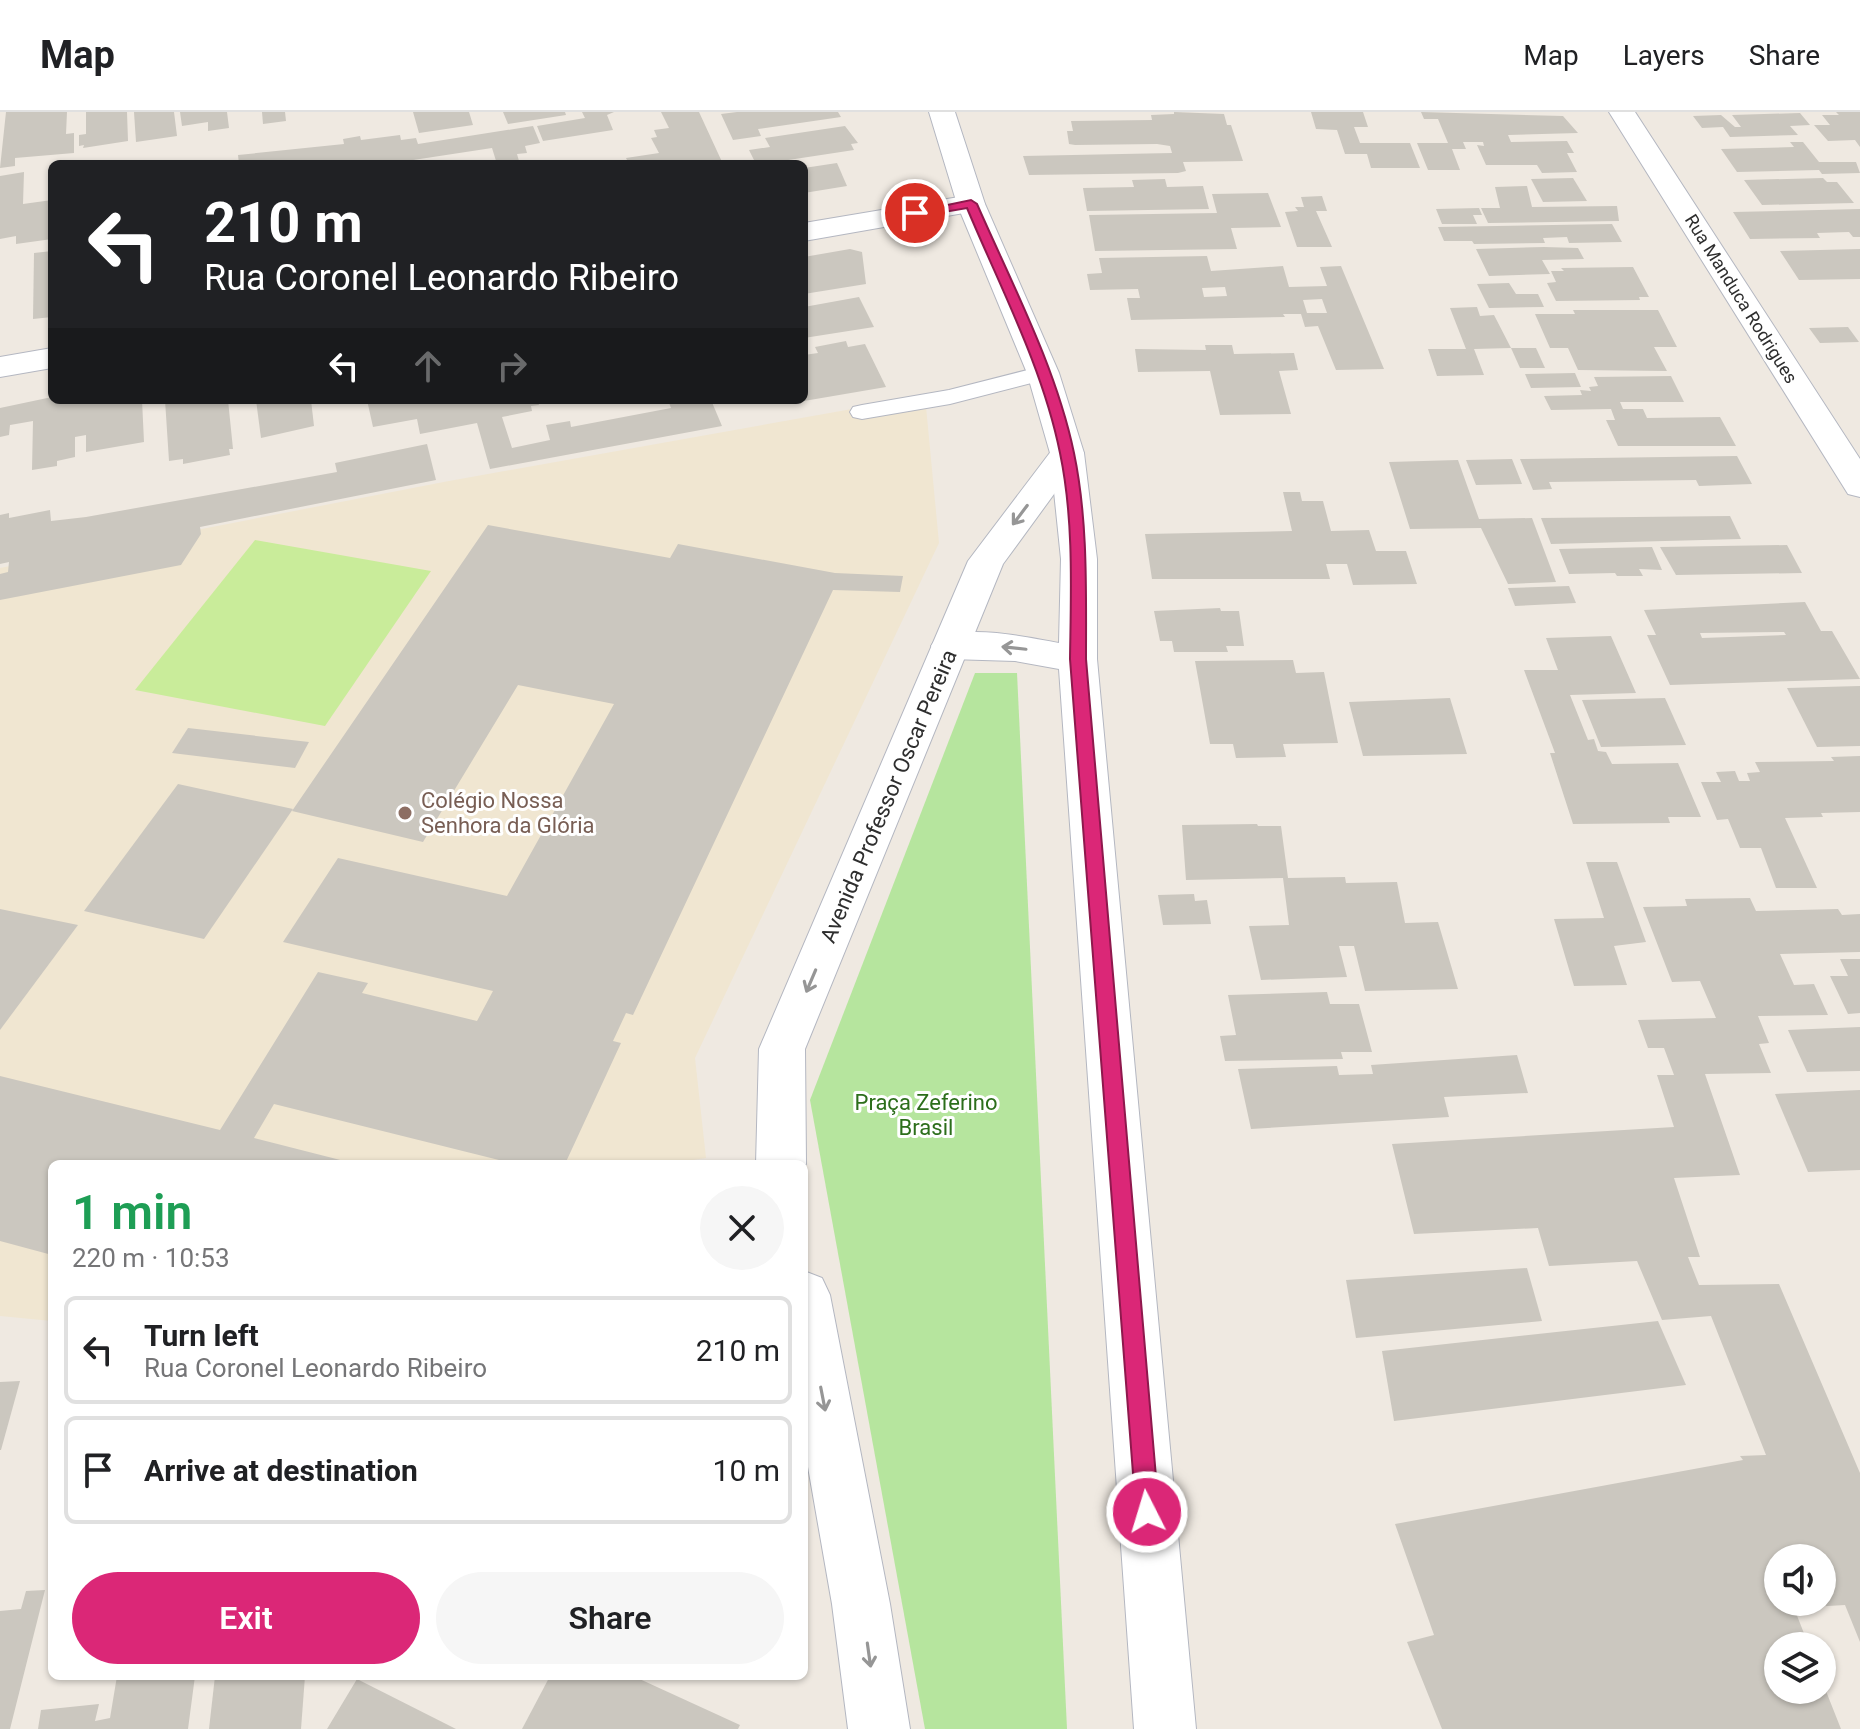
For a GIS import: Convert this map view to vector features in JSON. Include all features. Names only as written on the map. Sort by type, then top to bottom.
[{"type":"street","points":[[942,112],[971,204],[1043,373],[1067,453],[1079,559],[1078,659],[1165,1729]]},
{"type":"street","name":"Rua Manduca Rodrigues","points":[[1622,112],[1860,486]]},
{"type":"street","points":[[808,231],[971,204]]},
{"type":"street","points":[[0,367],[48,359]]},
{"type":"street","name":"Avenida Professor Oscar Pereira","points":[[781,1160],[782,1049],[986,561],[1067,453]]},
{"type":"street","points":[[950,646],[1015,648],[1078,659]]},
{"type":"street","points":[[808,1317],[861,1604],[879,1729]]},
{"type":"lane","points":[[862,412],[950,397],[1043,373]]},
{"type":"shaded area","name":"Colégio Nossa Senhora da Glória","points":[[925,396],[939,543],[695,1058],[706,1158],[48,1160],[48,1321],[0,1316],[0,568],[449,481]]},
{"type":"green space","points":[[255,540],[431,571],[325,726],[135,690]]},
{"type":"green space","name":"Praça Zeferino Brasil","points":[[975,673],[1017,673],[1067,1729],[925,1729],[810,1100]]},
{"type":"building","points":[[6,112],[67,112],[66,134],[74,133],[74,153],[15,158],[15,166],[0,168]]},
{"type":"building","points":[[86,112],[127,112],[128,141],[79,146],[79,135],[86,134]]},
{"type":"building","points":[[134,112],[174,112],[177,136],[136,142]]},
{"type":"building","points":[[180,112],[227,112],[229,128],[208,131],[208,122],[182,126]]},
{"type":"building","points":[[262,112],[285,112],[286,121],[263,124]]},
{"type":"building","points":[[413,112],[469,112],[473,125],[419,133]]},
{"type":"building","points":[[503,112],[565,112],[566,115],[508,124]]},
{"type":"building","points":[[582,112],[614,112],[607,115],[613,130],[543,141],[537,126],[585,118]]},
{"type":"building","points":[[661,112],[699,112],[721,160],[627,160],[659,153],[651,138],[657,137],[654,130],[669,128]]},
{"type":"building","points":[[838,112],[841,117],[758,129],[761,136],[733,140],[721,114]]},
{"type":"building","points":[[1174,112],[1224,114],[1243,161],[1183,162],[1186,171],[1178,173],[1029,175],[1023,156],[1172,153],[1170,146],[1157,144],[1069,144],[1067,131],[1073,131],[1071,121],[1152,120],[1151,115]]},
{"type":"building","points":[[1311,112],[1363,112],[1368,127],[1354,127],[1360,143],[1410,143],[1420,168],[1371,168],[1367,154],[1345,154],[1337,130],[1316,129]]},
{"type":"building","points":[[1421,112],[1563,116],[1578,133],[1508,135],[1511,142],[1567,141],[1574,153],[1567,153],[1577,172],[1542,173],[1537,165],[1486,165],[1477,145],[1484,146],[1483,142],[1463,142],[1466,149],[1452,149],[1460,170],[1428,170],[1417,143],[1448,143],[1438,119],[1424,119]]},
{"type":"building","points":[[1836,112],[1860,112],[1860,147],[1855,140],[1828,141],[1814,125],[1830,125],[1822,115],[1839,115]]},
{"type":"building","points":[[1800,113],[1810,125],[1790,126],[1798,135],[1730,137],[1723,127],[1702,128],[1693,116],[1721,115],[1735,127],[1741,127],[1732,115]]},
{"type":"building","points":[[533,126],[540,143],[525,146],[527,153],[517,154],[519,160],[496,160],[492,148],[413,160],[239,160],[238,155],[344,144],[343,139],[360,136],[361,140],[400,135],[401,140],[416,138],[418,144]]},
{"type":"building","points":[[845,126],[858,143],[851,144],[854,150],[788,160],[754,160],[749,150],[770,147],[765,138]]},
{"type":"building","points":[[1790,142],[1803,142],[1819,162],[1856,162],[1860,173],[1822,174],[1819,170],[1737,172],[1721,149],[1794,147]]},
{"type":"building","points":[[837,163],[847,186],[808,192],[808,167]]},
{"type":"building","points":[[24,172],[23,204],[48,201],[48,240],[16,244],[16,236],[0,239],[0,176]]},
{"type":"building","points":[[1573,178],[1587,201],[1543,202],[1531,179]]},
{"type":"building","points":[[1823,178],[1827,182],[1837,182],[1854,203],[1762,205],[1744,180]]},
{"type":"building","points":[[1165,179],[1167,187],[1203,186],[1209,209],[1087,211],[1083,188],[1134,187],[1132,180]]},
{"type":"building","points":[[1527,186],[1532,207],[1617,206],[1619,221],[1488,223],[1481,208],[1500,208],[1495,187]]},
{"type":"building","points":[[1268,193],[1281,227],[1231,228],[1237,249],[1095,251],[1089,215],[1217,213],[1212,194]]},
{"type":"building","points":[[1322,196],[1327,211],[1316,211],[1332,247],[1297,247],[1285,212],[1304,207],[1301,197]]},
{"type":"building","points":[[1479,208],[1482,215],[1473,215],[1477,224],[1442,224],[1436,209]]},
{"type":"building","points":[[1860,209],[1860,237],[1853,237],[1849,232],[1817,233],[1820,238],[1750,239],[1733,212]]},
{"type":"building","points":[[1612,224],[1622,242],[1569,243],[1567,237],[1543,238],[1545,243],[1474,244],[1472,241],[1444,241],[1438,227]]},
{"type":"building","points":[[1578,248],[1584,259],[1542,260],[1550,274],[1489,276],[1476,249]]},
{"type":"building","points":[[850,249],[862,252],[866,284],[808,293],[808,256]]},
{"type":"building","points":[[1860,249],[1860,279],[1799,280],[1780,251]]},
{"type":"building","points":[[48,251],[48,317],[33,319],[34,253]]},
{"type":"building","points":[[1207,256],[1211,271],[1283,266],[1289,287],[1327,286],[1320,267],[1341,266],[1384,369],[1336,370],[1318,326],[1305,327],[1301,314],[1283,314],[1285,317],[1131,320],[1127,298],[1140,298],[1138,289],[1090,290],[1087,274],[1102,273],[1099,258]],"holes":[[[1225,287],[1227,296],[1204,297],[1202,288]],[[1322,299],[1327,313],[1307,313],[1303,300]]]},
{"type":"building","points":[[1633,267],[1649,297],[1639,297],[1640,300],[1556,301],[1547,283],[1556,282],[1551,271],[1564,271],[1561,268]]},
{"type":"building","points":[[1509,283],[1516,294],[1538,294],[1544,307],[1489,308],[1477,284]]},
{"type":"building","points":[[859,297],[874,327],[808,337],[808,306]]},
{"type":"building","points":[[1477,307],[1480,316],[1494,315],[1511,348],[1474,349],[1484,375],[1437,376],[1428,349],[1466,349],[1450,308]]},
{"type":"building","points":[[1573,310],[1658,310],[1677,347],[1654,347],[1667,371],[1578,370],[1568,348],[1550,348],[1535,314],[1575,314]]},
{"type":"building","points":[[1848,327],[1859,342],[1820,343],[1809,328]]},
{"type":"building","points":[[846,341],[848,347],[865,344],[886,387],[808,400],[808,354],[818,353],[815,347]]},
{"type":"building","points":[[1205,345],[1232,345],[1234,354],[1294,353],[1298,370],[1279,371],[1291,414],[1220,415],[1210,371],[1138,372],[1135,349],[1206,350]]},
{"type":"building","points":[[1511,348],[1536,348],[1545,368],[1520,368]]},
{"type":"building","points":[[1575,373],[1581,387],[1531,388],[1525,374]]},
{"type":"building","points":[[1671,376],[1684,402],[1620,402],[1623,409],[1643,409],[1647,418],[1720,417],[1736,446],[1618,446],[1606,420],[1615,420],[1611,409],[1551,410],[1544,396],[1582,395],[1580,390],[1591,391],[1589,387],[1598,386],[1594,377]]},
{"type":"building","points":[[48,398],[48,404],[142,404],[144,442],[86,452],[86,435],[75,437],[75,457],[57,461],[57,466],[32,470],[33,421],[10,425],[9,435],[0,437],[0,408]]},
{"type":"building","points":[[165,404],[228,404],[233,449],[229,449],[230,455],[183,464],[183,459],[169,461]]},
{"type":"building","points":[[257,404],[311,404],[314,426],[261,438]]},
{"type":"building","points":[[368,404],[539,404],[531,406],[532,411],[502,417],[512,448],[550,440],[546,425],[570,421],[571,427],[671,408],[670,404],[713,404],[722,426],[490,469],[477,423],[420,434],[417,419],[373,427]]},
{"type":"building","points":[[427,444],[436,480],[200,527],[201,534],[181,565],[0,600],[0,574],[8,572],[9,562],[0,564],[0,515],[9,513],[9,518],[50,510],[51,521],[86,517],[337,472],[335,463]]},
{"type":"building","points":[[1737,456],[1752,484],[1699,486],[1696,480],[1549,482],[1552,489],[1533,490],[1520,459]]},
{"type":"building","points":[[1512,459],[1522,484],[1476,485],[1466,460]]},
{"type":"building","points":[[1458,460],[1479,519],[1532,518],[1556,582],[1508,584],[1481,528],[1410,529],[1389,462]]},
{"type":"building","points":[[1283,492],[1300,492],[1302,501],[1323,501],[1331,531],[1369,530],[1376,551],[1406,551],[1417,584],[1353,585],[1347,564],[1326,564],[1330,579],[1152,579],[1145,534],[1292,531]]},
{"type":"building","points":[[1730,516],[1741,539],[1551,544],[1541,518]]},
{"type":"building","points":[[488,525],[670,558],[678,544],[835,573],[903,576],[900,592],[833,590],[633,1015],[626,1013],[613,1041],[621,1043],[567,1160],[499,1160],[274,1104],[254,1138],[340,1160],[48,1160],[48,1254],[0,1241],[0,1076],[220,1130],[318,972],[368,983],[362,993],[477,1021],[493,991],[283,942],[338,858],[507,896],[614,704],[518,685],[423,842],[292,811]]},
{"type":"building","points":[[1787,545],[1802,573],[1676,575],[1660,547]]},
{"type":"building","points":[[1652,547],[1662,570],[1639,569],[1643,576],[1569,574],[1559,549]]},
{"type":"building","points":[[1569,586],[1576,603],[1515,606],[1508,588]]},
{"type":"building","points":[[1805,602],[1821,631],[1832,631],[1860,679],[1670,685],[1647,635],[1656,635],[1644,610]],"holes":[[[1784,632],[1786,635],[1702,638],[1700,633]]]},
{"type":"building","points":[[1220,608],[1221,611],[1239,611],[1244,646],[1226,646],[1228,652],[1174,652],[1172,641],[1160,641],[1154,611]]},
{"type":"building","points":[[1611,636],[1636,693],[1570,695],[1588,740],[1594,739],[1598,751],[1606,752],[1612,764],[1678,763],[1701,817],[1668,817],[1670,823],[1573,824],[1550,753],[1555,753],[1524,670],[1558,670],[1546,638]]},
{"type":"building","points":[[1293,660],[1296,673],[1324,672],[1338,743],[1283,744],[1286,757],[1236,758],[1233,744],[1210,744],[1195,661]]},
{"type":"building","points":[[1860,686],[1860,746],[1817,747],[1787,688]]},
{"type":"building","points":[[1450,698],[1467,754],[1363,756],[1349,702]]},
{"type":"building","points":[[1665,698],[1686,745],[1601,747],[1582,700]]},
{"type":"building","points":[[188,728],[309,742],[295,768],[172,753]]},
{"type":"building","points":[[1860,756],[1860,812],[1785,818],[1817,888],[1776,888],[1761,848],[1740,848],[1728,819],[1717,820],[1701,782],[1721,782],[1716,772],[1735,771],[1739,781],[1750,781],[1747,773],[1760,772],[1755,762],[1834,761],[1831,757]]},
{"type":"building","points":[[178,784],[293,809],[204,939],[84,911]]},
{"type":"building","points":[[1182,825],[1281,826],[1288,878],[1345,877],[1346,883],[1397,882],[1405,923],[1438,922],[1458,989],[1365,991],[1354,946],[1339,946],[1347,977],[1261,980],[1249,926],[1289,925],[1283,878],[1186,880]]},
{"type":"building","points":[[1586,862],[1617,862],[1646,942],[1614,946],[1627,985],[1574,986],[1554,919],[1604,918]]},
{"type":"building","points":[[1194,894],[1195,901],[1207,900],[1211,924],[1163,925],[1158,895]]},
{"type":"building","points":[[1750,898],[1756,911],[1838,909],[1842,915],[1860,914],[1860,952],[1780,954],[1794,985],[1814,984],[1828,1015],[1758,1016],[1769,1043],[1759,1044],[1771,1073],[1705,1074],[1740,1175],[1674,1178],[1700,1257],[1688,1257],[1699,1285],[1779,1284],[1860,1473],[1860,1642],[1845,1605],[1836,1606],[1836,1544],[1764,1544],[1764,1616],[1797,1616],[1803,1632],[1764,1632],[1764,1704],[1831,1704],[1841,1729],[1442,1729],[1407,1642],[1434,1635],[1395,1524],[1743,1460],[1740,1456],[1766,1455],[1711,1316],[1662,1320],[1637,1261],[1549,1266],[1538,1228],[1414,1234],[1392,1144],[1674,1127],[1657,1075],[1674,1075],[1664,1048],[1648,1048],[1638,1020],[1716,1018],[1700,981],[1672,982],[1643,907],[1687,906],[1685,899]]},
{"type":"building","points":[[0,909],[78,925],[0,1030]]},
{"type":"building","points":[[1840,959],[1860,959],[1860,1013],[1848,1014],[1830,976],[1848,976]]},
{"type":"building","points":[[1327,992],[1330,1004],[1359,1004],[1372,1052],[1341,1052],[1343,1059],[1225,1061],[1220,1036],[1236,1035],[1228,995]]},
{"type":"building","points":[[1860,1027],[1860,1071],[1807,1072],[1788,1030]]},
{"type":"building","points":[[1517,1055],[1528,1093],[1444,1097],[1449,1117],[1251,1129],[1238,1069],[1337,1066],[1339,1075],[1373,1074],[1371,1065]]},
{"type":"building","points":[[1860,1090],[1860,1170],[1808,1172],[1775,1094]]},
{"type":"building","points":[[1527,1268],[1542,1321],[1356,1338],[1346,1280]]},
{"type":"building","points":[[1658,1321],[1686,1385],[1394,1421],[1382,1351]]},
{"type":"building","points":[[20,1381],[1,1450],[0,1450],[0,1382]]},
{"type":"building","points":[[45,1590],[10,1729],[0,1729],[0,1611],[21,1609],[26,1591]]},
{"type":"building","points":[[116,1680],[194,1680],[188,1729],[38,1729],[41,1710],[99,1704],[95,1721],[110,1718]]},
{"type":"building","points":[[215,1680],[305,1680],[301,1729],[209,1729]]},
{"type":"building","points":[[359,1680],[456,1729],[327,1729]]},
{"type":"building","points":[[548,1680],[642,1680],[740,1725],[738,1729],[522,1729]]},
{"type":"place","name":"Colégio Nossa Senhora da Glória","points":[[405,813]]},
{"type":"route","points":[[915,213],[971,204],[1043,373],[1067,453],[1079,559],[1078,659],[1147,1512]]}]
